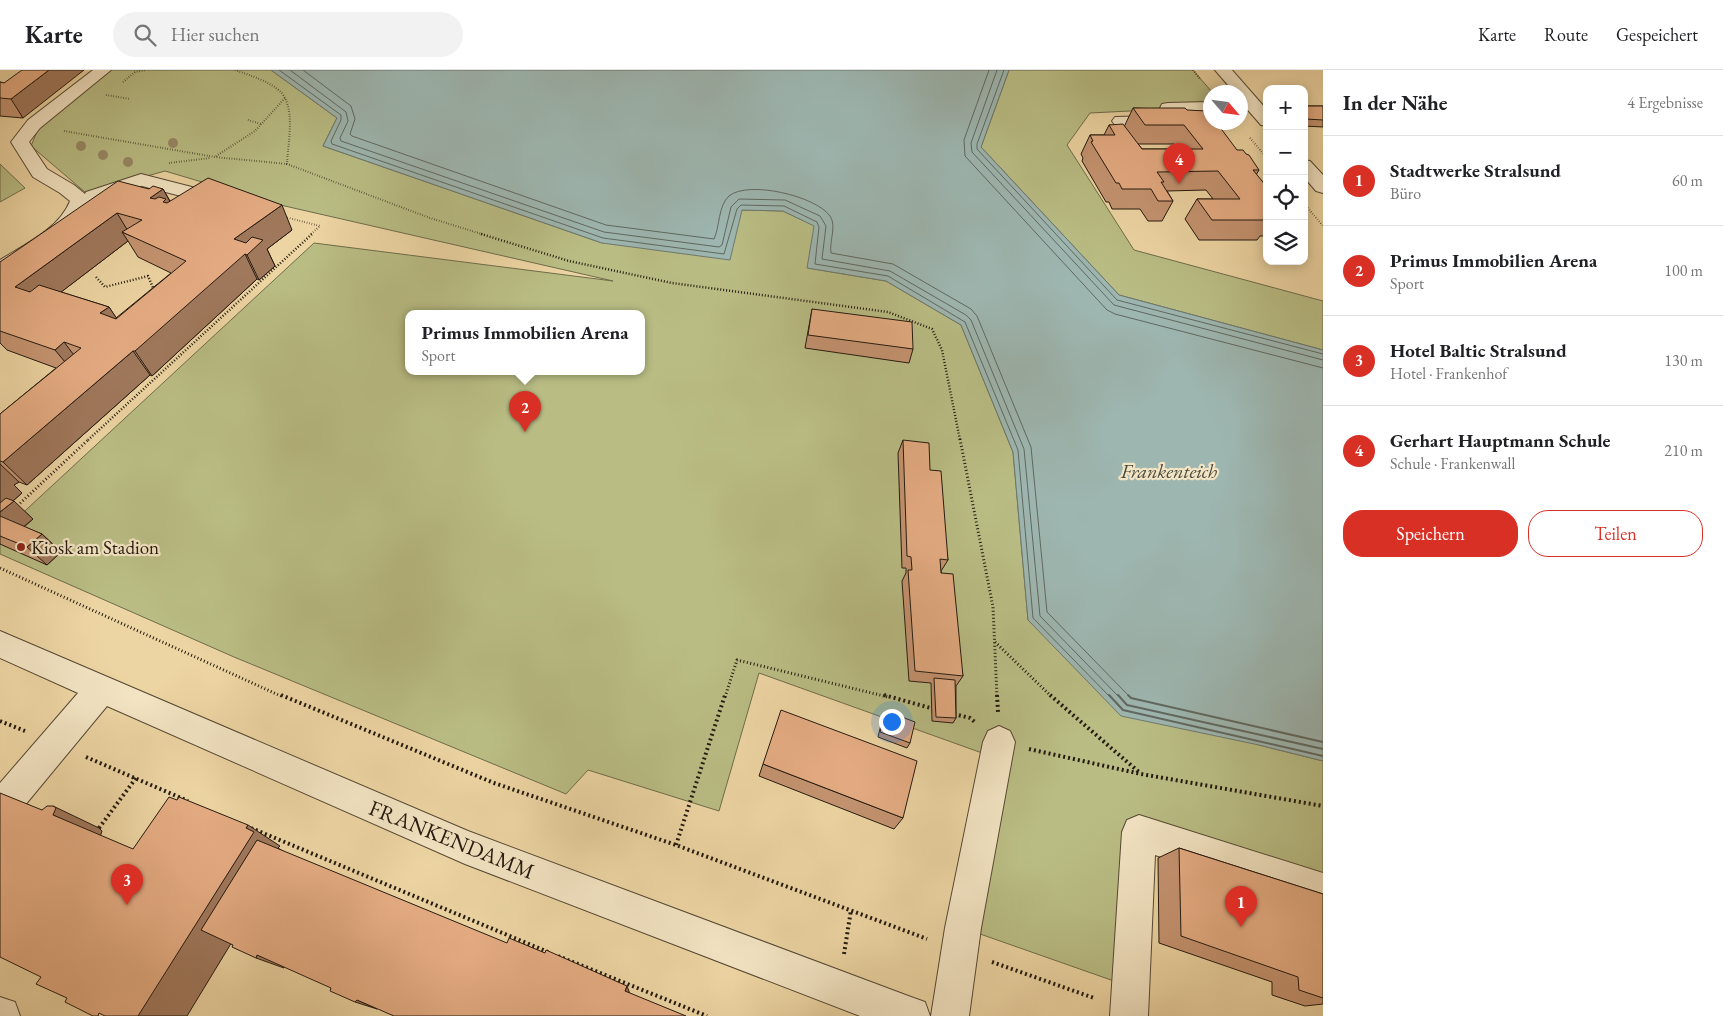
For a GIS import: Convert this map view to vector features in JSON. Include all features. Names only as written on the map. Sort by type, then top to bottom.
[{"type":"street","points":[[20,142],[34,124],[103,70]]},
{"type":"street","points":[[1223,70],[1233,85]]},
{"type":"street","points":[[1121,121],[1163,121],[1168,108],[1203,107]]},
{"type":"street","points":[[1248,107],[1263,118]]},
{"type":"street","points":[[0,138],[20,142],[40,173],[67,189],[80,200]]},
{"type":"street","points":[[1308,170],[1323,187]]},
{"type":"street","points":[[80,200],[141,180],[216,199]]},
{"type":"street","points":[[0,269],[66,224],[78,209],[80,200]]},
{"type":"street","name":"FRANKENDAMM","points":[[0,644],[465,847],[911,1016]]},
{"type":"street","points":[[8,798],[102,688]]},
{"type":"street","points":[[950,1016],[959,951],[1000,742]]},
{"type":"street","points":[[1130,1013],[1139,832],[1323,891]]},
{"type":"path","points":[[235,70],[268,83],[286,97],[289,118],[286,164]]},
{"type":"path","points":[[106,95],[130,99]]},
{"type":"path","points":[[141,180],[166,163],[215,157],[255,131],[286,97]]},
{"type":"path","points":[[248,120],[261,124]]},
{"type":"path","points":[[34,124],[46,128],[215,157],[286,164],[430,218],[569,261],[672,283],[888,312],[932,329],[942,350],[993,608],[1000,742]]},
{"type":"path","points":[[1308,208],[1323,226]]},
{"type":"path","points":[[14,508],[320,226],[282,216]]},
{"type":"path","points":[[96,277],[105,287],[148,276],[155,294]]},
{"type":"path","points":[[0,568],[306,707],[494,783],[676,845],[1130,1013]]},
{"type":"path","points":[[994,642],[1036,683],[1141,774]]},
{"type":"path","points":[[676,845],[737,660],[834,682],[936,709]]},
{"type":"path","points":[[945,712],[970,718],[1000,742],[1141,774],[1323,806]]},
{"type":"path","points":[[0,721],[194,803]]},
{"type":"path","points":[[99,828],[136,778]]},
{"type":"path","points":[[248,826],[441,908],[706,1016]]},
{"type":"green space","points":[[106,70],[271,70],[337,118],[323,146],[602,243],[742,210],[783,211],[815,226],[808,268],[886,281],[961,325],[1013,452],[1028,620],[1259,745],[1323,761],[1323,891],[1139,832],[1131,987],[963,928],[996,758],[759,673],[719,811],[588,770],[566,794],[234,657],[0,554],[0,534],[314,243],[613,281],[276,204],[165,171],[86,193],[31,146],[41,122]]},
{"type":"green space","points":[[1009,70],[1193,70],[1206,85],[1203,85],[1203,107],[1090,113],[1067,145],[1134,250],[1323,301],[1323,350],[1119,295],[981,147]]},
{"type":"green space","points":[[0,164],[25,188],[0,202]]},
{"type":"water","name":"Frankenteich","points":[[271,70],[1009,70],[981,147],[1119,295],[1323,350],[1323,761],[1259,745],[1121,716],[1028,620],[1013,452],[961,325],[886,281],[807,268],[814,226],[783,211],[742,210],[730,260],[602,243],[323,146],[337,118]]},
{"type":"building","points":[[22,70],[49,70],[11,99],[0,98],[0,82],[4,83]]},
{"type":"building","points":[[1308,106],[1323,106],[1323,120],[1308,119]]},
{"type":"building","points":[[1133,108],[1185,108],[1187,110],[1203,111],[1203,130],[1222,130],[1237,150],[1243,150],[1249,155],[1259,170],[1253,170],[1263,182],[1263,220],[1212,220],[1197,199],[1240,199],[1218,171],[1157,172],[1173,201],[1158,201],[1151,189],[1122,189],[1119,183],[1116,183],[1091,142],[1093,141],[1090,135],[1115,135],[1109,125],[1123,124],[1142,149],[1203,149],[1184,125],[1145,125]]},
{"type":"building","points":[[208,178],[282,205],[234,239],[246,243],[252,237],[263,240],[247,255],[245,254],[135,351],[3,462],[0,461],[0,414],[81,348],[64,342],[55,350],[0,331],[0,262],[118,181],[149,189],[153,186],[163,189],[150,198],[155,199],[159,197],[166,199],[163,202],[167,203]],"holes":[[[117,213],[142,220],[122,232],[186,261],[116,319],[100,313],[109,307],[39,285],[30,292],[15,287]]]},
{"type":"building","points":[[812,309],[912,322],[913,349],[808,335]]},
{"type":"building","points":[[903,440],[929,443],[930,470],[941,471],[948,560],[940,559],[941,573],[953,574],[963,676],[915,671],[908,570],[912,570],[911,557],[907,556]]},
{"type":"building","points":[[6,498],[14,501],[0,512],[0,503]]},
{"type":"building","points":[[0,516],[42,534],[27,547],[0,536]]},
{"type":"building","points":[[934,678],[955,680],[956,718],[936,717]]},
{"type":"building","points":[[781,710],[917,761],[903,818],[763,764]]},
{"type":"building","points":[[886,711],[915,722],[910,743],[880,732]]},
{"type":"building","points":[[0,793],[42,810],[47,806],[53,806],[56,808],[53,815],[133,849],[169,797],[177,800],[179,797],[248,825],[246,828],[254,832],[138,1016],[105,1016],[99,1013],[98,1016],[93,1016],[65,1002],[67,998],[36,984],[41,977],[0,957]]},
{"type":"building","points":[[257,840],[507,943],[509,938],[545,953],[546,950],[627,986],[625,991],[686,1016],[394,1016],[357,1000],[355,1002],[330,991],[331,988],[257,955],[256,958],[201,930]]},
{"type":"building","points":[[1179,848],[1323,894],[1323,998],[1299,990],[1298,977],[1181,936]]},
{"type":"place","name":"Gerhart Hauptmann Schule","points":[[1179,184]]},
{"type":"place","name":"Primus Immobilien Arena","points":[[525,432]]},
{"type":"place","name":"Kiosk am Stadion","points":[[21,547]]},
{"type":"place","name":"Hotel Baltic Stralsund","points":[[127,905]]},
{"type":"place","name":"Stadtwerke Stralsund","points":[[1241,927]]}]
